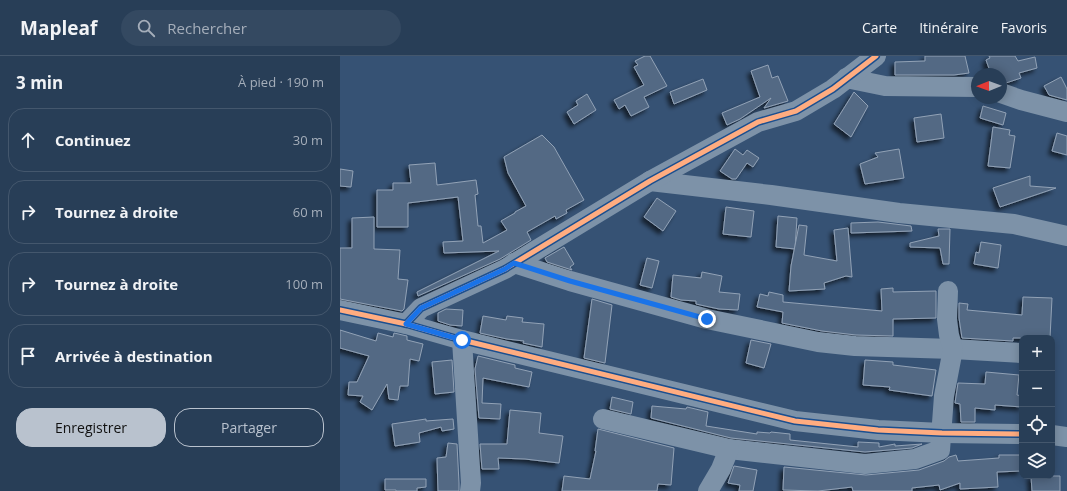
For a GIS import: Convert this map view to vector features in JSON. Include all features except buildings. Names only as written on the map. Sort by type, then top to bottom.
[{"type":"street","points":[[406,324],[421,308],[505,269],[650,181],[758,122],[796,110],[833,89],[876,56]]},
{"type":"street","points":[[846,78],[885,86],[971,87]]},
{"type":"street","points":[[1007,95],[1067,112]]},
{"type":"street","points":[[650,181],[771,195],[899,213],[1014,224],[1067,236]]},
{"type":"street","points":[[514,263],[570,281],[700,317],[818,342],[855,346],[1019,353]]},
{"type":"street","points":[[602,419],[729,449],[865,464],[915,459],[940,450],[942,433],[941,420],[952,349],[947,319],[948,291]]},
{"type":"street","points":[[340,310],[406,324],[462,340],[795,421],[878,430],[942,433],[1019,434]]},
{"type":"street","points":[[462,340],[471,483],[470,491]]},
{"type":"street","points":[[1055,435],[1067,437]]},
{"type":"street","points":[[708,491],[721,469],[729,449]]},
{"type":"cycle path","points":[[406,324],[421,308],[505,269],[650,181],[758,122],[796,111],[833,89],[876,56]]},
{"type":"cycle path","points":[[340,310],[406,324],[462,340],[795,421],[878,430],[942,433],[1019,434]]},
{"type":"route","points":[[462,340],[406,324],[421,308],[505,269],[514,263],[570,281],[707,319]]}]
